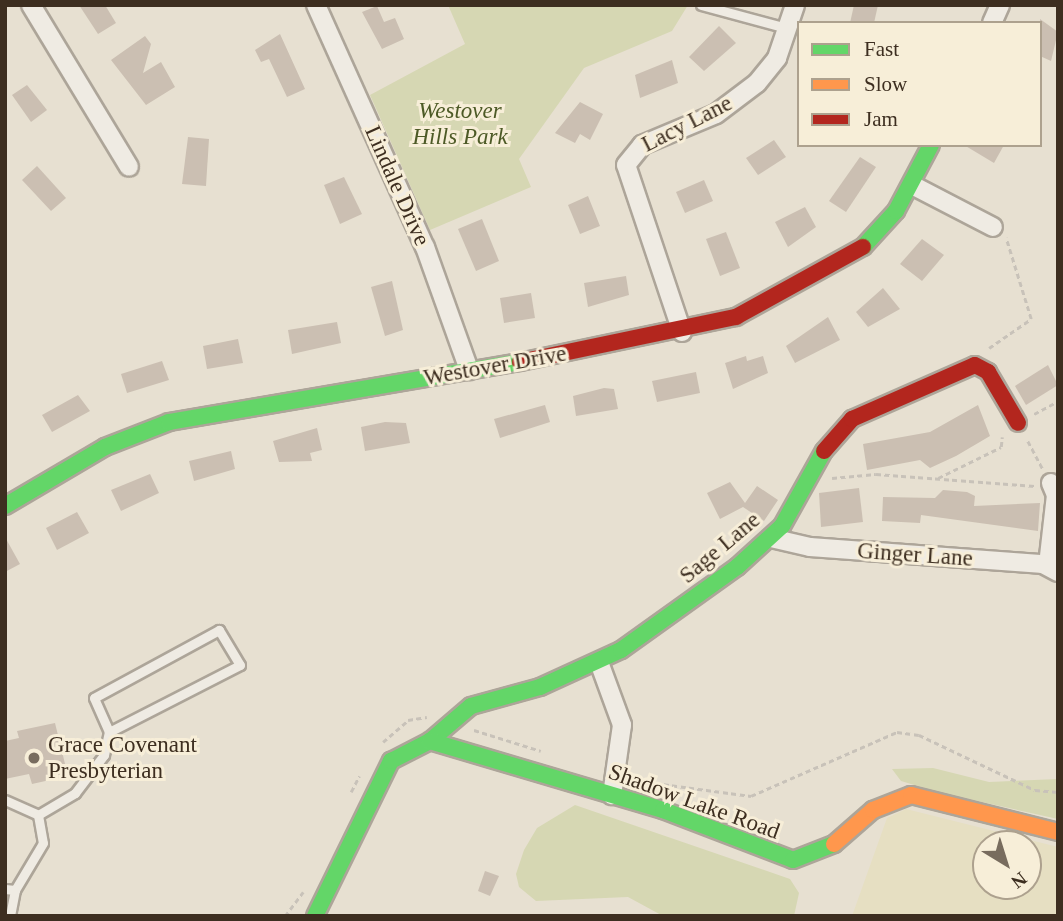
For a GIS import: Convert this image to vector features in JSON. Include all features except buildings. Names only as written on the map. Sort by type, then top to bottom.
[{"type":"street","points":[[31,5],[128,167]]},
{"type":"street","name":"Lindale Drive","points":[[316,5],[425,247],[469,370]]},
{"type":"street","name":"Lacy Lane","points":[[682,332],[627,183],[628,161],[640,146],[716,114],[746,93],[771,67],[795,5]]},
{"type":"street","points":[[993,21],[1000,5]]},
{"type":"street","name":"Westover Drive","points":[[5,506],[116,442],[169,422],[682,332],[754,310],[838,265],[882,229],[912,184],[930,147]]},
{"type":"street","points":[[912,184],[993,227]]},
{"type":"street","points":[[975,365],[988,372],[1018,423]]},
{"type":"street","name":"Sage Lane","points":[[430,741],[446,722],[471,706],[599,662],[673,615],[771,538],[812,479],[832,437],[846,424],[975,365]]},
{"type":"street","points":[[1051,483],[1056,495],[1053,568]]},
{"type":"street","name":"Ginger Lane","points":[[771,538],[810,547],[1053,568]]},
{"type":"street","points":[[599,662],[622,724],[612,795]]},
{"type":"street","points":[[315,916],[391,761],[430,741]]},
{"type":"street","name":"Shadow Lake Road","points":[[430,741],[612,795],[793,860],[824,853],[873,810],[911,795],[1058,832]]},
{"type":"lane","points":[[701,5],[788,28]]},
{"type":"lane","points":[[38,814],[75,793],[104,755],[109,732],[94,698],[219,630],[240,665],[109,732]]},
{"type":"lane","points":[[5,800],[38,814]]},
{"type":"lane","points":[[10,916],[10,889],[43,843],[38,814]]},
{"type":"path","points":[[975,365],[993,344],[1031,319],[1007,238],[993,227]]},
{"type":"path","points":[[934,480],[1001,447],[1002,434],[1058,401]]},
{"type":"path","points":[[812,479],[876,474],[1028,487],[1051,483],[1018,423]]},
{"type":"path","points":[[378,746],[408,720],[446,722],[544,752]]},
{"type":"path","points":[[643,782],[751,796],[897,732],[919,735],[1035,790],[1058,792]]},
{"type":"path","points":[[350,795],[366,764]]},
{"type":"path","points":[[285,916],[310,881]]},
{"type":"path","points":[[64,916],[82,916]]},
{"type":"shaded area","points":[[906,809],[990,830],[972,830],[972,900],[1042,900],[1042,843],[1058,847],[1058,916],[852,916],[887,818]]},
{"type":"green space","name":"Westover Hills Park","points":[[448,5],[688,5],[672,31],[584,68],[519,159],[531,187],[430,230],[370,95],[465,44]]},
{"type":"green space","points":[[933,768],[989,782],[1058,779],[1058,819],[941,793],[901,781],[892,769]]},
{"type":"green space","points":[[575,805],[790,879],[799,893],[794,916],[663,916],[628,897],[536,901],[519,887],[516,874],[524,850],[537,828]]},
{"type":"traffic: fast","points":[[863,247],[896,211],[930,147]]},
{"type":"traffic: fast","points":[[5,506],[105,447],[169,422],[520,362]]},
{"type":"traffic: fast","points":[[430,741],[471,706],[540,687],[621,650],[737,567],[782,526],[824,451]]},
{"type":"traffic: fast","points":[[315,916],[391,761],[430,741],[663,810],[793,860],[834,844]]},
{"type":"traffic: slow","points":[[834,844],[873,810],[911,795],[1058,832]]},
{"type":"traffic: jam","points":[[520,362],[736,317],[863,247]]},
{"type":"traffic: jam","points":[[824,451],[852,419],[975,365],[988,372],[1018,423]]},
{"type":"place","name":"Grace Covenant Presbyterian","points":[[34,758]]}]
